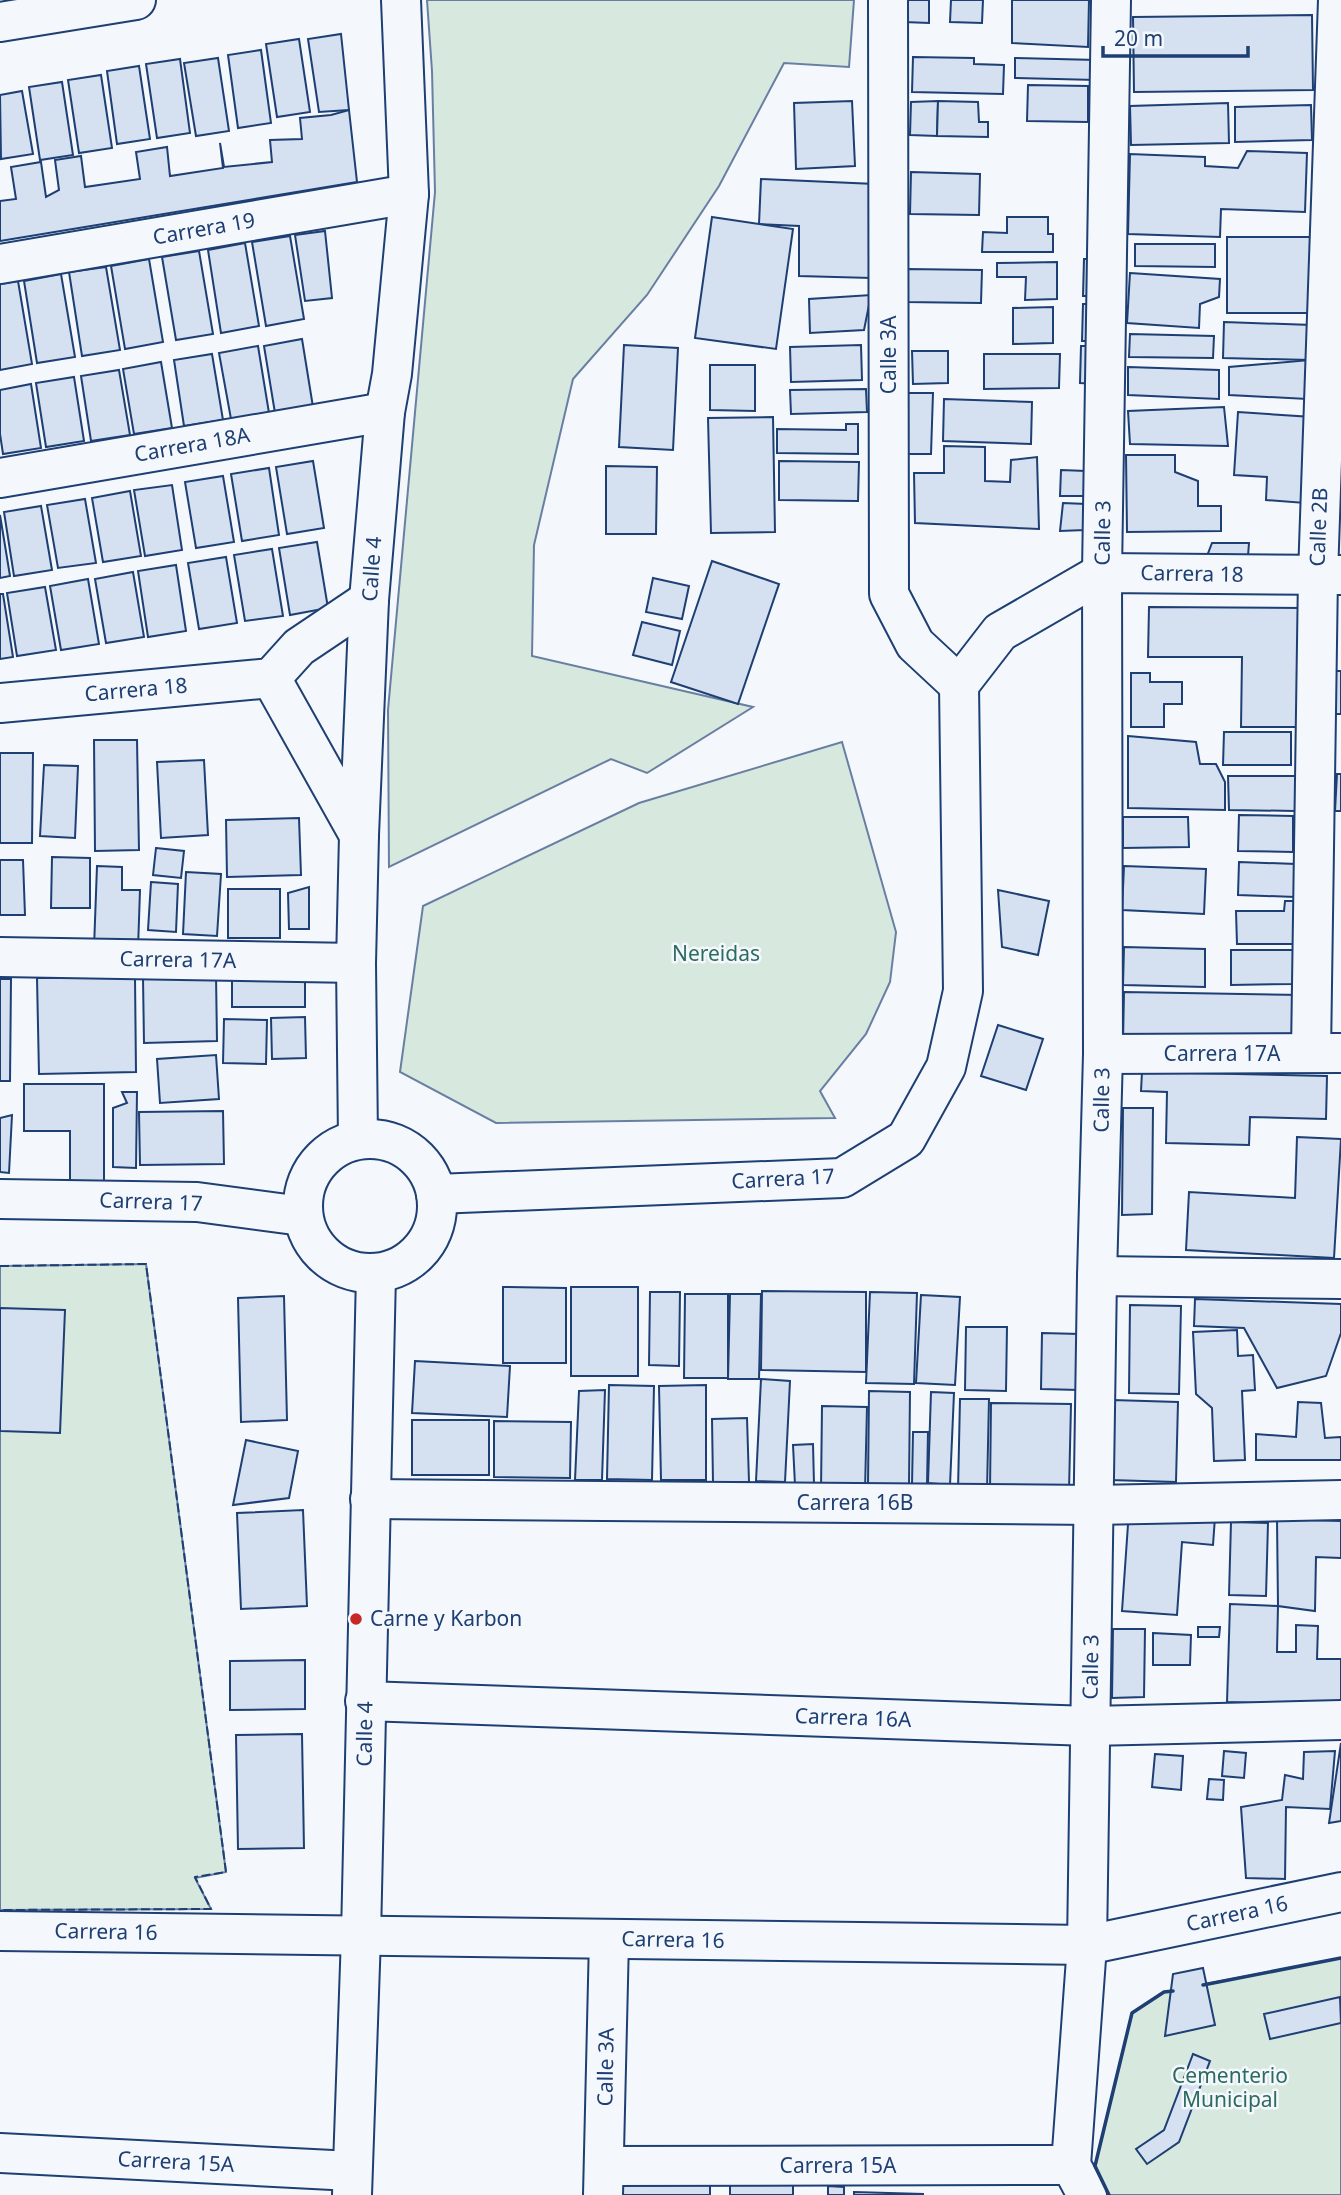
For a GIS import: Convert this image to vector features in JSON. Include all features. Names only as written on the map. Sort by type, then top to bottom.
[{"type":"street","points":[[0,22],[136,0]]},
{"type":"street","name":"Calle 4","points":[[358,1139],[356,963],[369,600],[385,412],[392,374],[409,194],[401,0]]},
{"type":"street","name":"Calle 3A","points":[[888,0],[889,594],[915,644],[959,685]]},
{"type":"street","name":"Calle 3","points":[[1079,2180],[1087,1945],[1103,1054],[1102,573],[1111,0]]},
{"type":"street","name":"Calle 2B","points":[[1326,1053],[1329,575],[1339,1]]},
{"type":"street","name":"Carrera 19","points":[[0,264],[409,194]]},
{"type":"street","name":"Carrera 18A","points":[[0,478],[385,412]]},
{"type":"street","points":[[959,685],[1000,632],[1102,573]]},
{"type":"street","name":"Carrera 18","points":[[1102,573],[1329,575]]},
{"type":"street","points":[[359,835],[271,678],[299,646],[369,600]]},
{"type":"street","name":"Carrera 18","points":[[0,703],[271,678]]},
{"type":"street","name":"Carrera 17","points":[[436,1194],[842,1178],[906,1139],[946,1067],[963,991],[959,685]]},
{"type":"street","name":"Carrera 17A","points":[[0,957],[356,963]]},
{"type":"street","name":"Carrera 17A","points":[[1103,1054],[1326,1053]]},
{"type":"street","points":[[379,1138],[399,1145],[416,1157],[429,1174],[436,1194],[435,1226],[418,1254],[391,1271],[376,1274],[351,1272],[328,1259],[310,1240],[302,1216],[304,1190],[312,1172],[324,1156],[340,1145],[358,1139],[379,1138]]},
{"type":"street","name":"Carrera 17","points":[[0,1199],[197,1202],[302,1216]]},
{"type":"street","name":"Calle 4","points":[[352,2183],[376,1274]]},
{"type":"street","points":[[1097,1276],[1341,1279]]},
{"type":"street","name":"Carrera 16B","points":[[370,1499],[1094,1505],[1341,1500]]},
{"type":"street","name":"Carrera 16A","points":[[365,1702],[1090,1726],[1341,1720]]},
{"type":"street","name":"Carrera 16","points":[[0,1931],[1087,1945],[1341,1892]]},
{"type":"street","name":"Calle 3A","points":[[604,2181],[609,1939]]},
{"type":"street","name":"Carrera 15A","points":[[0,2153],[352,2183]]},
{"type":"street","name":"Carrera 15A","points":[[604,2181],[1079,2180]]},
{"type":"green space","points":[[427,0],[854,0],[849,67],[784,63],[719,186],[647,295],[573,379],[534,545],[532,656],[753,707],[647,773],[611,759],[389,867],[388,710],[435,192]]},
{"type":"green space","name":"Nereidas","points":[[842,742],[896,932],[890,982],[866,1034],[820,1091],[835,1118],[496,1123],[400,1072],[423,906],[639,803]]},
{"type":"green space","points":[[146,1264],[226,1872],[195,1878],[211,1909],[0,1910],[0,1266]]},
{"type":"green space","name":"Cementerio Municipal","points":[[1341,1958],[1341,2195],[1109,2195],[1095,2166],[1132,2013],[1164,1992]]},
{"type":"building","points":[[904,0],[929,0],[929,23],[904,22]]},
{"type":"building","points":[[951,0],[983,0],[982,23],[950,22]]},
{"type":"building","points":[[1012,0],[1089,0],[1088,47],[1012,43]]},
{"type":"building","points":[[1312,15],[1313,90],[1134,92],[1133,17]]},
{"type":"building","points":[[341,34],[349,110],[319,112],[308,39]]},
{"type":"building","points":[[299,39],[310,112],[277,117],[266,44]]},
{"type":"building","points":[[261,50],[271,123],[238,128],[228,55]]},
{"type":"building","points":[[913,57],[974,58],[974,64],[1004,65],[1003,94],[912,92]]},
{"type":"building","points":[[218,58],[229,131],[196,136],[184,63]]},
{"type":"building","points":[[1015,58],[1097,60],[1096,80],[1015,78]]},
{"type":"building","points":[[180,59],[190,133],[157,138],[146,64]]},
{"type":"building","points":[[139,66],[150,139],[117,144],[107,71]]},
{"type":"building","points":[[101,75],[112,148],[79,153],[68,80]]},
{"type":"building","points":[[62,82],[73,155],[40,160],[29,87]]},
{"type":"building","points":[[1028,85],[1088,86],[1088,122],[1027,121]]},
{"type":"building","points":[[22,91],[33,154],[1,159],[0,95]]},
{"type":"building","points":[[852,101],[855,166],[796,169],[794,103]]},
{"type":"building","points":[[938,101],[937,136],[910,135],[911,102]]},
{"type":"building","points":[[938,101],[978,102],[979,122],[988,122],[988,137],[937,136]]},
{"type":"building","points":[[1228,103],[1229,143],[1131,145],[1130,106]]},
{"type":"building","points":[[1311,105],[1312,140],[1235,142],[1235,107]]},
{"type":"building","points":[[349,110],[357,182],[0,241],[0,201],[16,199],[11,167],[41,162],[46,197],[59,190],[55,160],[81,156],[85,187],[140,179],[136,152],[167,147],[170,176],[223,168],[220,143],[224,167],[272,162],[270,140],[302,139],[300,118]]},
{"type":"building","points":[[1247,151],[1307,153],[1305,212],[1221,209],[1220,237],[1128,234],[1130,154],[1205,157],[1205,166],[1238,168]]},
{"type":"building","points":[[911,172],[980,174],[979,215],[910,214]]},
{"type":"building","points":[[761,179],[875,184],[871,278],[799,276],[799,226],[759,224]]},
{"type":"building","points":[[712,217],[793,229],[776,349],[695,338]]},
{"type":"building","points":[[1007,217],[1048,217],[1048,234],[1053,234],[1053,252],[982,252],[983,232],[1007,233]]},
{"type":"building","points":[[325,231],[332,298],[305,301],[295,235]]},
{"type":"building","points":[[290,236],[304,319],[266,326],[252,242]]},
{"type":"building","points":[[1227,237],[1319,237],[1312,313],[1227,313]]},
{"type":"building","points":[[245,243],[259,326],[221,333],[208,250]]},
{"type":"building","points":[[1135,244],[1215,244],[1215,267],[1135,266]]},
{"type":"building","points":[[199,251],[213,334],[176,340],[162,257]]},
{"type":"building","points":[[149,259],[163,342],[125,349],[111,266]]},
{"type":"building","points":[[1084,259],[1102,259],[1101,296],[1083,296]]},
{"type":"building","points":[[1057,262],[1057,299],[1025,300],[1026,277],[997,277],[997,263]]},
{"type":"building","points":[[106,267],[120,350],[82,356],[69,272]]},
{"type":"building","points":[[906,269],[982,270],[981,303],[905,302]]},
{"type":"building","points":[[1130,273],[1220,279],[1219,297],[1200,304],[1199,328],[1127,323]]},
{"type":"building","points":[[61,274],[75,357],[37,363],[24,281]]},
{"type":"building","points":[[18,281],[32,364],[0,370],[0,284]]},
{"type":"building","points":[[871,295],[864,330],[810,333],[809,299]]},
{"type":"building","points":[[1083,304],[1101,304],[1100,341],[1082,341]]},
{"type":"building","points":[[1053,307],[1053,343],[1013,344],[1013,308]]},
{"type":"building","points":[[1224,322],[1312,325],[1310,360],[1223,358]]},
{"type":"building","points":[[1130,334],[1214,336],[1213,358],[1129,357]]},
{"type":"building","points":[[302,339],[313,407],[275,413],[264,346]]},
{"type":"building","points":[[624,345],[678,348],[673,450],[619,447]]},
{"type":"building","points":[[861,345],[862,380],[791,382],[790,347]]},
{"type":"building","points":[[258,346],[269,413],[231,419],[219,353]]},
{"type":"building","points":[[1081,346],[1100,346],[1099,384],[1080,383]]},
{"type":"building","points":[[912,351],[948,351],[948,383],[913,384]]},
{"type":"building","points":[[212,354],[223,420],[184,426],[174,360]]},
{"type":"building","points":[[984,354],[1060,354],[1059,388],[984,389]]},
{"type":"building","points":[[1310,360],[1307,399],[1229,395],[1229,367]]},
{"type":"building","points":[[161,362],[172,428],[134,434],[123,369]]},
{"type":"building","points":[[710,365],[755,365],[755,411],[710,410]]},
{"type":"building","points":[[1128,367],[1219,370],[1219,399],[1128,395]]},
{"type":"building","points":[[119,370],[130,435],[91,441],[81,376]]},
{"type":"building","points":[[74,377],[84,441],[46,447],[36,383]]},
{"type":"building","points":[[31,384],[41,448],[3,454],[0,390]]},
{"type":"building","points":[[866,389],[867,412],[791,414],[790,390]]},
{"type":"building","points":[[908,393],[933,393],[931,454],[907,454]]},
{"type":"building","points":[[944,399],[1032,402],[1031,444],[943,441]]},
{"type":"building","points":[[1224,407],[1228,446],[1130,444],[1128,411]]},
{"type":"building","points":[[1238,412],[1312,417],[1305,503],[1266,500],[1267,477],[1234,475]]},
{"type":"building","points":[[773,417],[775,532],[711,533],[708,418]]},
{"type":"building","points":[[846,424],[858,424],[858,454],[777,453],[777,429],[846,430]]},
{"type":"building","points":[[944,446],[985,447],[985,481],[1010,482],[1011,460],[1037,457],[1039,529],[915,523],[914,473],[944,473]]},
{"type":"building","points":[[1126,455],[1175,455],[1175,472],[1198,481],[1198,506],[1221,506],[1221,531],[1127,532]]},
{"type":"building","points":[[313,461],[324,528],[287,534],[276,467]]},
{"type":"building","points":[[779,461],[859,462],[858,501],[779,500]]},
{"type":"building","points":[[606,466],[657,467],[656,534],[606,534]]},
{"type":"building","points":[[269,468],[279,535],[242,541],[231,474]]},
{"type":"building","points":[[1061,470],[1086,471],[1085,496],[1060,496]]},
{"type":"building","points":[[223,476],[234,542],[196,548],[185,482]]},
{"type":"building","points":[[172,485],[182,550],[145,556],[134,490]]},
{"type":"building","points":[[130,491],[141,556],[103,562],[92,498]]},
{"type":"building","points":[[85,499],[96,563],[58,568],[47,505]]},
{"type":"building","points":[[1063,503],[1086,504],[1085,530],[1060,531]]},
{"type":"building","points":[[41,506],[52,570],[14,576],[4,512]]},
{"type":"building","points":[[0,515],[10,576],[0,578]]},
{"type":"building","points":[[317,542],[328,608],[290,615],[279,548]]},
{"type":"building","points":[[1212,543],[1249,543],[1248,556],[1207,556]]},
{"type":"building","points":[[272,549],[283,616],[245,621],[234,555]]},
{"type":"building","points":[[226,557],[237,623],[199,629],[188,563]]},
{"type":"building","points":[[712,561],[779,584],[738,704],[671,682]]},
{"type":"building","points":[[176,565],[186,631],[148,637],[138,571]]},
{"type":"building","points":[[133,572],[144,637],[106,643],[95,579]]},
{"type":"building","points":[[653,578],[689,586],[682,619],[646,612]]},
{"type":"building","points":[[88,579],[99,644],[61,650],[50,586]]},
{"type":"building","points":[[45,587],[56,650],[17,656],[7,593]]},
{"type":"building","points":[[0,594],[3,594],[13,657],[0,659]]},
{"type":"building","points":[[1149,607],[1303,608],[1303,727],[1241,727],[1242,657],[1148,657]]},
{"type":"building","points":[[642,622],[680,631],[672,665],[633,655]]},
{"type":"building","points":[[1334,671],[1341,671],[1341,714],[1333,714]]},
{"type":"building","points":[[1131,673],[1150,673],[1150,682],[1182,682],[1182,704],[1164,704],[1164,727],[1131,727]]},
{"type":"building","points":[[1224,732],[1291,732],[1291,765],[1223,765]]},
{"type":"building","points":[[1128,736],[1196,742],[1200,764],[1216,764],[1225,782],[1225,810],[1128,808]]},
{"type":"building","points":[[94,740],[137,740],[139,850],[95,851]]},
{"type":"building","points":[[0,753],[33,753],[32,843],[0,843]]},
{"type":"building","points":[[204,760],[208,835],[161,838],[157,762]]},
{"type":"building","points":[[44,765],[78,766],[75,838],[40,836]]},
{"type":"building","points":[[1337,774],[1341,774],[1341,811],[1335,811]]},
{"type":"building","points":[[1228,776],[1296,776],[1295,811],[1229,810]]},
{"type":"building","points":[[1239,815],[1293,816],[1293,852],[1238,851]]},
{"type":"building","points":[[1123,817],[1188,817],[1189,847],[1123,848]]},
{"type":"building","points":[[299,818],[301,875],[227,877],[226,820]]},
{"type":"building","points":[[156,848],[184,851],[181,878],[153,875]]},
{"type":"building","points":[[52,857],[90,858],[90,908],[51,908]]},
{"type":"building","points":[[0,860],[23,860],[25,915],[0,915]]},
{"type":"building","points":[[1239,862],[1296,864],[1295,897],[1238,895]]},
{"type":"building","points":[[97,866],[122,867],[122,890],[140,890],[138,949],[94,948]]},
{"type":"building","points":[[1124,866],[1206,869],[1204,914],[1122,910]]},
{"type":"building","points":[[186,872],[221,874],[217,936],[183,934]]},
{"type":"building","points":[[151,882],[178,884],[176,932],[148,930]]},
{"type":"building","points":[[309,887],[309,929],[289,929],[288,893]]},
{"type":"building","points":[[228,889],[280,889],[280,938],[228,938]]},
{"type":"building","points":[[998,890],[1049,901],[1038,955],[1002,947]]},
{"type":"building","points":[[1285,901],[1295,901],[1295,944],[1237,944],[1236,911],[1284,911]]},
{"type":"building","points":[[1124,947],[1205,949],[1205,987],[1123,985]]},
{"type":"building","points":[[1231,950],[1293,950],[1293,984],[1231,985]]},
{"type":"building","points":[[232,972],[305,972],[305,1007],[232,1007]]},
{"type":"building","points":[[216,975],[217,1041],[144,1043],[143,978]]},
{"type":"building","points":[[135,977],[136,1072],[39,1074],[37,978]]},
{"type":"building","points":[[0,979],[11,979],[10,1081],[0,1081]]},
{"type":"building","points":[[1124,992],[1301,995],[1300,1044],[1123,1041]]},
{"type":"building","points":[[305,1017],[306,1058],[272,1059],[271,1018]]},
{"type":"building","points":[[224,1019],[267,1020],[266,1064],[223,1063]]},
{"type":"building","points":[[998,1025],[1043,1039],[1026,1090],[981,1076]]},
{"type":"building","points":[[216,1055],[219,1099],[160,1103],[157,1059]]},
{"type":"building","points":[[1142,1072],[1327,1076],[1326,1119],[1250,1117],[1249,1145],[1166,1143],[1167,1092],[1141,1091]]},
{"type":"building","points":[[24,1084],[104,1084],[104,1183],[70,1183],[70,1131],[24,1131]]},
{"type":"building","points":[[122,1092],[137,1092],[136,1168],[113,1167],[113,1108],[127,1103]]},
{"type":"building","points":[[1123,1108],[1153,1108],[1152,1214],[1122,1215]]},
{"type":"building","points":[[223,1111],[224,1164],[140,1165],[139,1112]]},
{"type":"building","points":[[12,1115],[9,1173],[0,1172],[0,1118]]},
{"type":"building","points":[[1297,1137],[1341,1139],[1334,1258],[1186,1250],[1189,1192],[1295,1198]]},
{"type":"building","points":[[503,1287],[566,1288],[566,1363],[503,1363]]},
{"type":"building","points":[[571,1287],[638,1287],[638,1376],[571,1376]]},
{"type":"building","points":[[762,1291],[866,1292],[866,1372],[761,1370]]},
{"type":"building","points":[[650,1292],[680,1292],[679,1366],[649,1365]]},
{"type":"building","points":[[870,1292],[917,1293],[914,1384],[866,1383]]},
{"type":"building","points":[[685,1294],[728,1294],[728,1378],[684,1378]]},
{"type":"building","points":[[730,1294],[761,1294],[759,1379],[728,1379]]},
{"type":"building","points":[[921,1295],[960,1297],[955,1385],[916,1383]]},
{"type":"building","points":[[284,1296],[287,1420],[241,1422],[238,1298]]},
{"type":"building","points":[[1195,1299],[1341,1304],[1341,1333],[1326,1376],[1277,1388],[1244,1328],[1194,1326]]},
{"type":"building","points":[[1130,1305],[1181,1306],[1179,1394],[1129,1393]]},
{"type":"building","points":[[0,1308],[65,1310],[60,1433],[0,1431]]},
{"type":"building","points":[[966,1327],[1007,1327],[1006,1391],[965,1390]]},
{"type":"building","points":[[1237,1330],[1238,1356],[1253,1355],[1255,1390],[1242,1391],[1245,1460],[1214,1461],[1212,1408],[1196,1394],[1193,1332]]},
{"type":"building","points":[[1042,1333],[1080,1334],[1079,1390],[1041,1389]]},
{"type":"building","points":[[415,1361],[510,1366],[507,1417],[412,1413]]},
{"type":"building","points":[[761,1379],[790,1381],[785,1482],[756,1481]]},
{"type":"building","points":[[609,1385],[654,1386],[652,1480],[607,1479]]},
{"type":"building","points":[[706,1385],[706,1480],[661,1480],[659,1386]]},
{"type":"building","points":[[605,1390],[602,1480],[575,1480],[579,1391]]},
{"type":"building","points":[[869,1391],[910,1392],[909,1485],[868,1485]]},
{"type":"building","points":[[931,1392],[954,1393],[950,1485],[928,1483]]},
{"type":"building","points":[[960,1399],[989,1399],[987,1491],[958,1490]]},
{"type":"building","points":[[1112,1400],[1178,1402],[1176,1482],[1110,1480]]},
{"type":"building","points":[[1298,1402],[1321,1403],[1325,1438],[1341,1437],[1341,1460],[1256,1460],[1256,1434],[1296,1437]]},
{"type":"building","points":[[991,1403],[1071,1404],[1069,1491],[990,1490]]},
{"type":"building","points":[[822,1406],[867,1407],[865,1491],[821,1490]]},
{"type":"building","points":[[747,1418],[749,1482],[713,1483],[712,1419]]},
{"type":"building","points":[[412,1420],[489,1420],[489,1475],[412,1475]]},
{"type":"building","points":[[494,1421],[571,1422],[570,1478],[494,1477]]},
{"type":"building","points":[[913,1432],[928,1432],[927,1485],[912,1485]]},
{"type":"building","points":[[246,1440],[298,1451],[289,1498],[233,1505]]},
{"type":"building","points":[[813,1444],[814,1484],[795,1485],[793,1445]]},
{"type":"building","points":[[303,1510],[307,1606],[241,1609],[237,1513]]},
{"type":"building","points":[[1129,1510],[1215,1517],[1213,1545],[1182,1542],[1177,1615],[1122,1611]]},
{"type":"building","points":[[1277,1519],[1341,1521],[1341,1558],[1316,1557],[1315,1611],[1278,1606]]},
{"type":"building","points":[[1231,1522],[1268,1523],[1266,1596],[1229,1595]]},
{"type":"building","points":[[1230,1604],[1278,1606],[1277,1652],[1296,1652],[1296,1625],[1318,1626],[1317,1659],[1341,1659],[1341,1706],[1227,1702]]},
{"type":"building","points":[[1198,1627],[1220,1627],[1219,1637],[1198,1637]]},
{"type":"building","points":[[1113,1629],[1145,1629],[1144,1697],[1112,1698]]},
{"type":"building","points":[[1153,1633],[1191,1635],[1190,1665],[1153,1665]]},
{"type":"building","points":[[305,1660],[305,1709],[230,1710],[230,1661]]},
{"type":"building","points":[[302,1734],[304,1848],[238,1849],[236,1735]]},
{"type":"building","points":[[1341,1743],[1341,1821],[1329,1823]]},
{"type":"building","points":[[1224,1751],[1246,1753],[1244,1778],[1222,1776]]},
{"type":"building","points":[[1335,1751],[1330,1809],[1286,1807],[1285,1879],[1246,1878],[1241,1807],[1282,1800],[1285,1775],[1303,1779],[1304,1752]]},
{"type":"building","points":[[1155,1754],[1183,1756],[1181,1790],[1152,1787]]},
{"type":"building","points":[[1209,1779],[1224,1780],[1223,1800],[1207,1799]]},
{"type":"building","points":[[1203,1968],[1215,2025],[1165,2036],[1173,1974]]},
{"type":"building","points":[[1340,1997],[1341,2023],[1270,2039],[1264,2014]]},
{"type":"building","points":[[1193,2054],[1210,2061],[1179,2142],[1147,2164],[1136,2149],[1164,2130]]},
{"type":"building","points":[[613,2175],[710,2178],[710,2195],[612,2195]]},
{"type":"building","points":[[730,2181],[793,2181],[793,2195],[730,2195]]},
{"type":"building","points":[[828,2186],[844,2187],[844,2195],[828,2195]]},
{"type":"building","points":[[854,2192],[923,2194],[923,2195],[854,2195]]},
{"type":"fence","points":[[0,1266],[146,1264],[226,1872],[195,1877],[211,1909],[0,1910]]},
{"type":"wall","points":[[1203,1985],[1341,1958]]},
{"type":"wall","points":[[1109,2195],[1095,2166],[1132,2013],[1164,1992],[1173,1991]]},
{"type":"place","name":"Carne y Karbon","points":[[356,1619]]}]
